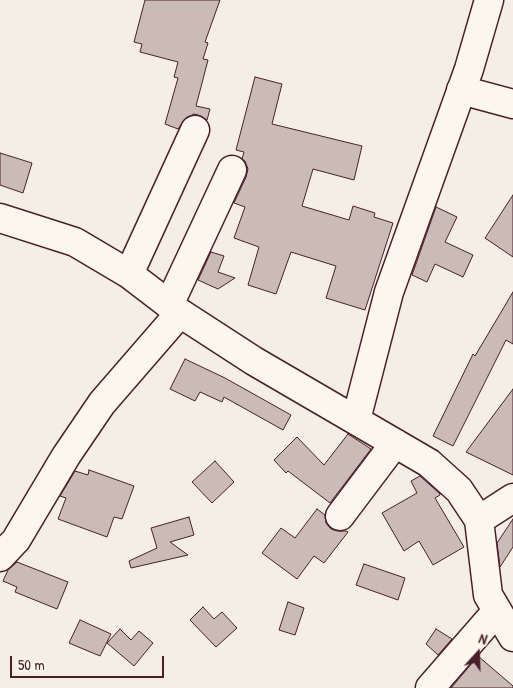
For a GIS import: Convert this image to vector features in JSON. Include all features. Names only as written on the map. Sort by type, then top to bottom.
[{"type":"street","points":[[356,420],[389,292],[461,90],[489,0]]},
{"type":"street","points":[[461,90],[513,104]]},
{"type":"street","points":[[130,274],[195,130]]},
{"type":"street","points":[[0,557],[16,540],[66,456],[102,403],[174,309],[232,170]]},
{"type":"street","points":[[0,218],[75,242],[130,274],[174,309],[254,361],[429,463],[459,490],[479,520],[488,594],[513,637]]},
{"type":"street","points":[[340,516],[395,443]]},
{"type":"street","points":[[479,520],[513,498]]},
{"type":"street","points":[[430,688],[497,611]]},
{"type":"building","points":[[145,0],[220,0],[205,42],[208,43],[203,59],[208,60],[196,106],[210,109],[207,120],[194,114],[186,118],[178,129],[165,124],[178,78],[174,77],[178,62],[140,52],[142,44],[134,42]]},
{"type":"building","points":[[255,77],[282,84],[272,124],[362,146],[354,180],[313,169],[302,206],[349,220],[353,206],[375,213],[374,217],[393,223],[365,310],[326,298],[336,266],[291,252],[276,294],[248,285],[259,247],[234,238],[245,207],[234,203],[248,169],[245,161],[242,159],[244,152],[236,150]]},
{"type":"building","points":[[0,153],[32,163],[23,193],[0,185]]},
{"type":"building","points":[[513,195],[513,257],[485,238]]},
{"type":"building","points":[[436,207],[457,217],[445,242],[473,255],[463,277],[435,264],[427,282],[412,275]]},
{"type":"building","points":[[211,252],[224,256],[218,272],[235,278],[218,289],[198,280]]},
{"type":"building","points":[[513,292],[513,344],[506,340],[453,446],[433,436],[473,354],[475,356]]},
{"type":"building","points":[[185,359],[225,378],[291,415],[283,430],[224,397],[222,402],[200,392],[195,401],[170,389]]},
{"type":"building","points":[[513,389],[513,475],[466,452]]},
{"type":"building","points":[[348,434],[371,449],[330,503],[288,471],[286,473],[274,460],[297,437],[324,465]]},
{"type":"building","points":[[215,461],[234,482],[212,503],[192,482]]},
{"type":"building","points":[[89,470],[134,486],[122,519],[114,517],[107,537],[58,519],[66,498],[60,496],[75,471],[88,475]]},
{"type":"building","points":[[420,476],[440,494],[435,498],[464,547],[433,565],[419,541],[404,551],[382,513],[417,493],[411,481]]},
{"type":"building","points":[[317,509],[325,515],[326,523],[331,529],[348,532],[324,563],[314,556],[297,579],[262,553],[281,528],[295,538]]},
{"type":"building","points":[[189,517],[194,535],[170,542],[188,555],[131,568],[129,561],[157,548],[151,528]]},
{"type":"building","points":[[513,519],[513,547],[500,567],[497,543]]},
{"type":"building","points":[[17,562],[68,582],[57,609],[15,592],[17,587],[3,581],[8,570]]},
{"type":"building","points":[[364,564],[405,578],[398,600],[356,585]]},
{"type":"building","points":[[288,602],[304,608],[295,635],[279,630]]},
{"type":"building","points":[[203,607],[214,619],[222,612],[237,628],[216,647],[190,620]]},
{"type":"building","points":[[80,620],[111,634],[100,656],[69,643]]},
{"type":"building","points":[[120,629],[131,640],[139,631],[153,643],[134,666],[107,643]]},
{"type":"building","points":[[436,629],[452,639],[438,655],[426,644]]},
{"type":"building","points":[[478,656],[513,686],[513,688],[451,688]]}]
